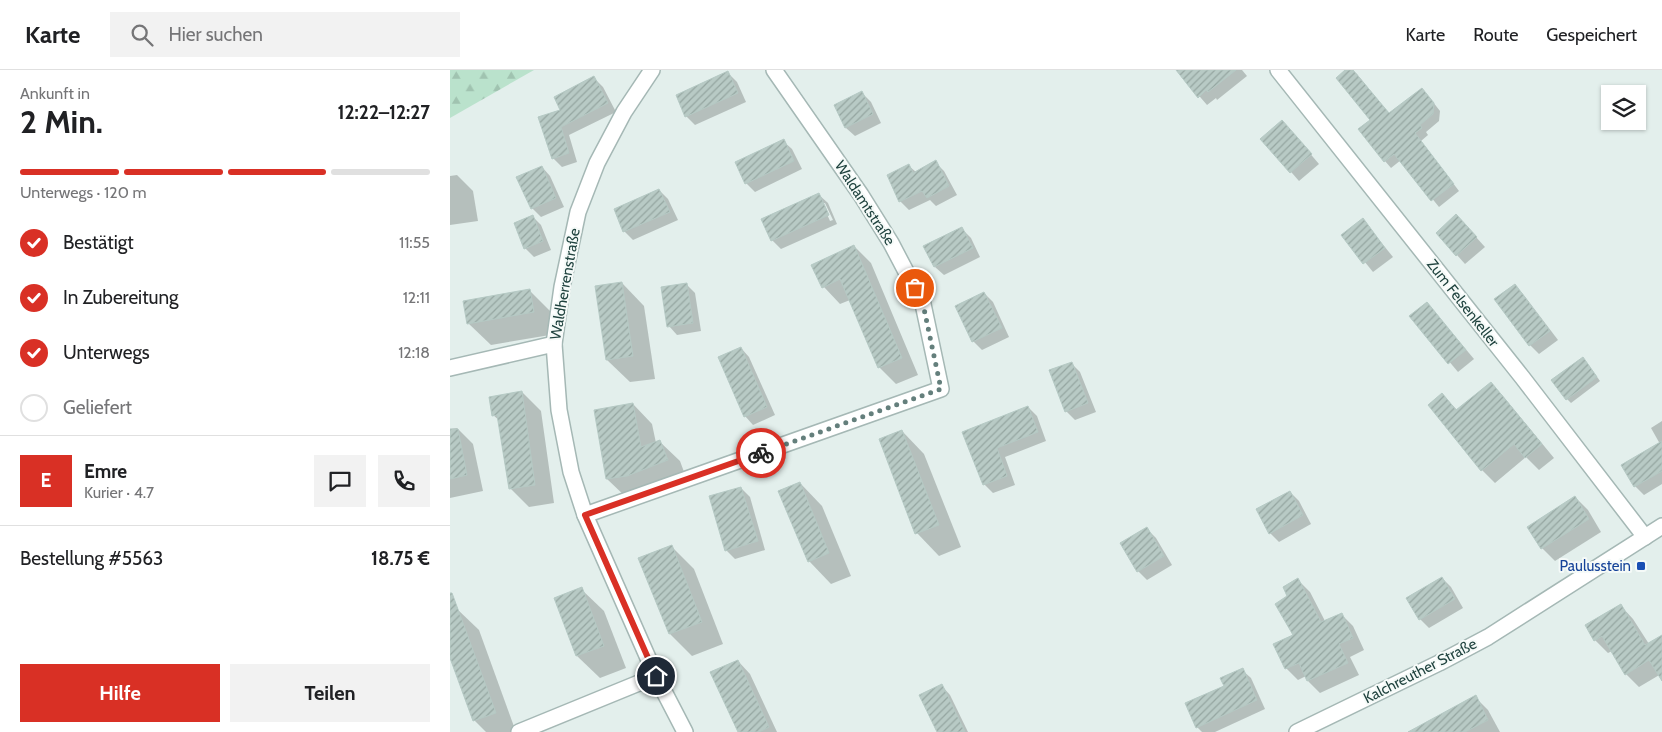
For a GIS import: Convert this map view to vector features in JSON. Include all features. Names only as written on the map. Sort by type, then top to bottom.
[{"type":"street","name":"Waldherrenstraße","points":[[652,70],[624,112],[597,163],[578,212],[562,287],[554,344],[558,410],[571,472],[585,515],[656,676],[685,732]]},
{"type":"street","name":"Waldamtstraße","points":[[585,515],[941,389],[923,304],[891,243],[861,195],[774,70]]},
{"type":"street","name":"Zum Felsenkeller","points":[[1278,70],[1522,377],[1645,538]]},
{"type":"street","points":[[450,368],[554,344]]},
{"type":"street","name":"Kalchreuther Straße","points":[[1297,732],[1439,664],[1488,637],[1662,526]]},
{"type":"street","points":[[519,732],[656,676]]},
{"type":"green space","points":[[450,70],[534,70],[450,118]]},
{"type":"building","points":[[1176,70],[1236,70],[1208,92],[1206,90],[1198,98]]},
{"type":"building","points":[[1345,70],[1353,70],[1389,113],[1422,88],[1434,103],[1433,114],[1420,125],[1422,128],[1415,133],[1454,184],[1431,201],[1394,154],[1384,162],[1358,129],[1370,120],[1336,78]]},
{"type":"building","points":[[728,71],[738,93],[685,117],[676,95]]},
{"type":"building","points":[[594,76],[608,103],[561,127],[569,153],[552,159],[538,117],[560,110],[554,97]]},
{"type":"building","points":[[862,91],[873,114],[845,128],[834,105]]},
{"type":"building","points":[[1282,120],[1312,154],[1290,173],[1260,139]]},
{"type":"building","points":[[784,139],[794,161],[745,184],[735,162]]},
{"type":"building","points":[[936,160],[949,186],[927,198],[922,191],[899,202],[887,175],[909,164],[913,173]]},
{"type":"building","points":[[542,166],[556,198],[531,209],[516,177]]},
{"type":"building","points":[[659,189],[670,212],[623,232],[614,209]]},
{"type":"building","points":[[819,193],[829,215],[771,241],[761,219]]},
{"type":"building","points":[[1456,214],[1477,237],[1456,256],[1436,233]]},
{"type":"building","points":[[533,215],[543,241],[524,249],[514,223]]},
{"type":"building","points":[[1363,218],[1385,248],[1363,264],[1341,235]]},
{"type":"building","points":[[962,227],[973,248],[934,267],[923,246]]},
{"type":"building","points":[[854,245],[902,358],[878,368],[840,279],[822,288],[811,265]]},
{"type":"building","points":[[622,282],[633,356],[606,360],[595,286]]},
{"type":"building","points":[[687,283],[693,323],[667,327],[661,287]]},
{"type":"building","points":[[1515,284],[1550,331],[1529,346],[1494,299]]},
{"type":"building","points":[[530,289],[534,312],[467,324],[463,301]]},
{"type":"building","points":[[984,292],[1002,328],[972,342],[955,306]]},
{"type":"building","points":[[1427,302],[1466,350],[1448,364],[1409,316]]},
{"type":"building","points":[[741,347],[767,407],[744,417],[718,357]]},
{"type":"building","points":[[1583,357],[1597,377],[1566,400],[1551,380]]},
{"type":"building","points":[[1072,362],[1088,403],[1065,412],[1049,370]]},
{"type":"building","points":[[1491,382],[1542,444],[1525,458],[1514,444],[1481,471],[1428,405],[1442,393],[1456,410]]},
{"type":"building","points":[[522,391],[535,485],[509,489],[497,415],[492,416],[489,397]]},
{"type":"building","points":[[633,403],[641,447],[660,440],[668,460],[627,476],[606,479],[594,410]]},
{"type":"building","points":[[1028,406],[1038,432],[997,448],[1007,476],[983,485],[962,432]]},
{"type":"building","points":[[450,429],[458,429],[467,475],[450,479]]},
{"type":"building","points":[[902,430],[939,525],[915,534],[879,439]]},
{"type":"building","points":[[1662,441],[1662,471],[1634,487],[1621,465]]},
{"type":"building","points":[[800,482],[829,553],[808,562],[778,491]]},
{"type":"building","points":[[741,487],[758,541],[725,551],[709,496]]},
{"type":"building","points":[[1290,491],[1303,515],[1269,534],[1256,509]]},
{"type":"building","points":[[1575,496],[1589,519],[1541,549],[1527,527]]},
{"type":"building","points":[[1147,527],[1164,556],[1137,572],[1120,543]]},
{"type":"building","points":[[672,545],[702,622],[669,634],[638,558]]},
{"type":"building","points":[[1442,577],[1455,599],[1419,620],[1406,598]]},
{"type":"building","points":[[1298,578],[1321,622],[1342,613],[1353,638],[1339,644],[1348,663],[1307,681],[1299,663],[1285,669],[1273,644],[1293,635],[1275,604],[1287,596],[1283,587]]},
{"type":"building","points":[[582,587],[604,646],[576,656],[554,598]]},
{"type":"building","points":[[450,593],[452,593],[496,713],[473,721],[450,658]]},
{"type":"building","points":[[1621,604],[1645,645],[1662,635],[1662,681],[1649,660],[1625,675],[1602,636],[1594,641],[1585,625]]},
{"type":"building","points":[[738,660],[769,727],[759,732],[738,732],[710,672]]},
{"type":"building","points":[[1243,668],[1257,700],[1196,728],[1185,703],[1224,686],[1220,678]]},
{"type":"building","points":[[942,684],[965,732],[937,732],[919,695]]},
{"type":"building","points":[[1476,695],[1488,720],[1465,732],[1408,732]]},
{"type":"way so far","points":[[761,453],[941,389],[923,304],[915,288]]},
{"type":"place","name":"Paulusstein","points":[[1641,566]]},
{"type":"route","points":[[656,676],[585,515],[761,453]]}]
